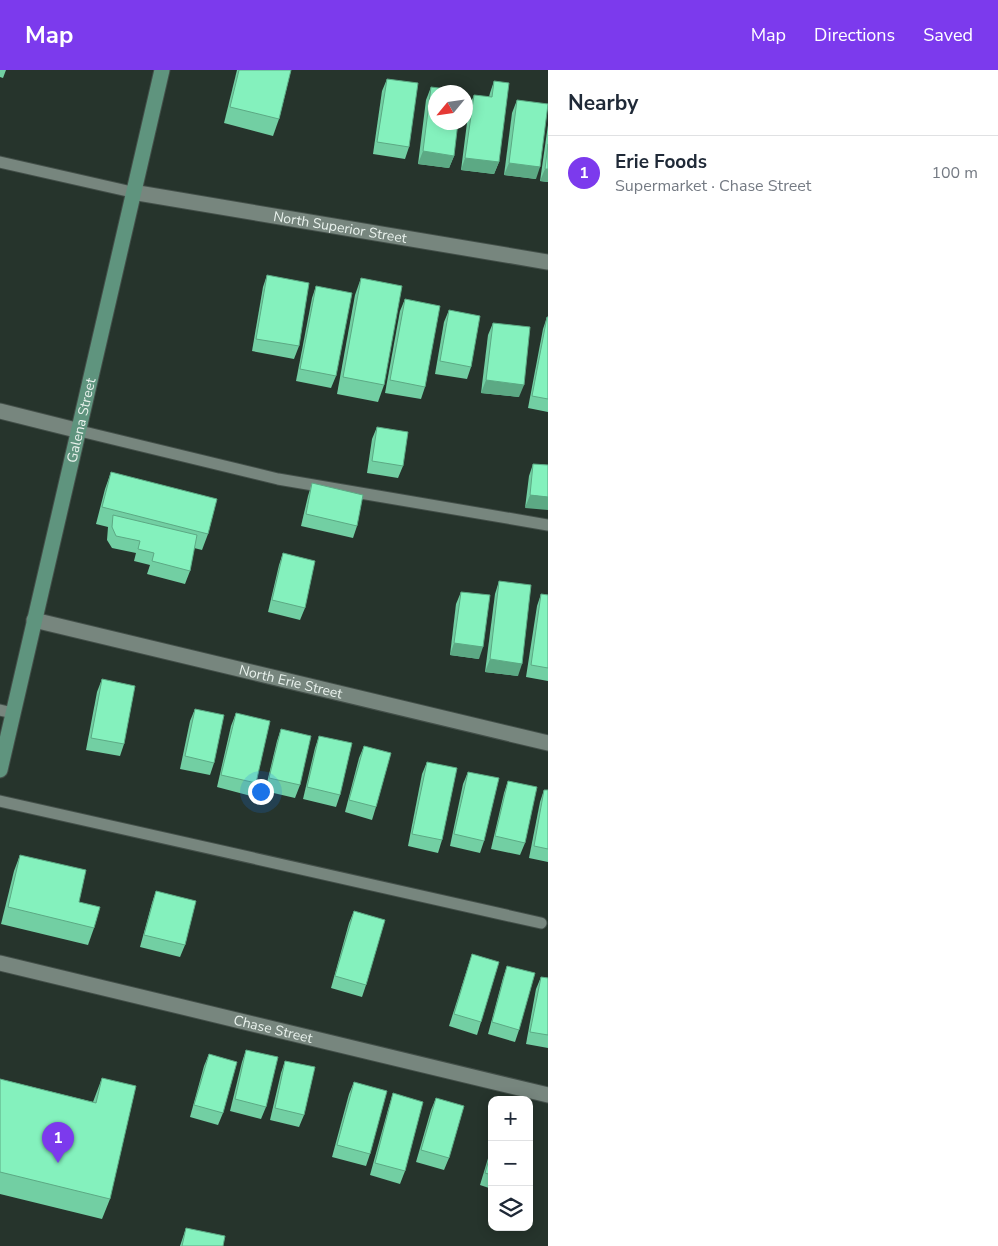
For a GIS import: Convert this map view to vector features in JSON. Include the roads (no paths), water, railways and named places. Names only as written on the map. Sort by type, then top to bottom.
[{"type":"main road","name":"Galena Street","points":[[0,770],[7,712],[34,620],[80,431],[132,192],[162,70]]},
{"type":"street","name":"North Superior Street","points":[[132,192],[548,262]]},
{"type":"street","points":[[0,412],[80,431]]},
{"type":"street","name":"North Erie Street","points":[[34,620],[548,743]]},
{"type":"street","name":"Chase Street","points":[[0,963],[548,1095]]},
{"type":"lane","points":[[0,162],[132,192]]},
{"type":"lane","points":[[80,431],[278,479],[548,525]]},
{"type":"lane","points":[[0,801],[541,923]]},
{"type":"place","name":"Erie Foods","points":[[58,1163]]}]
